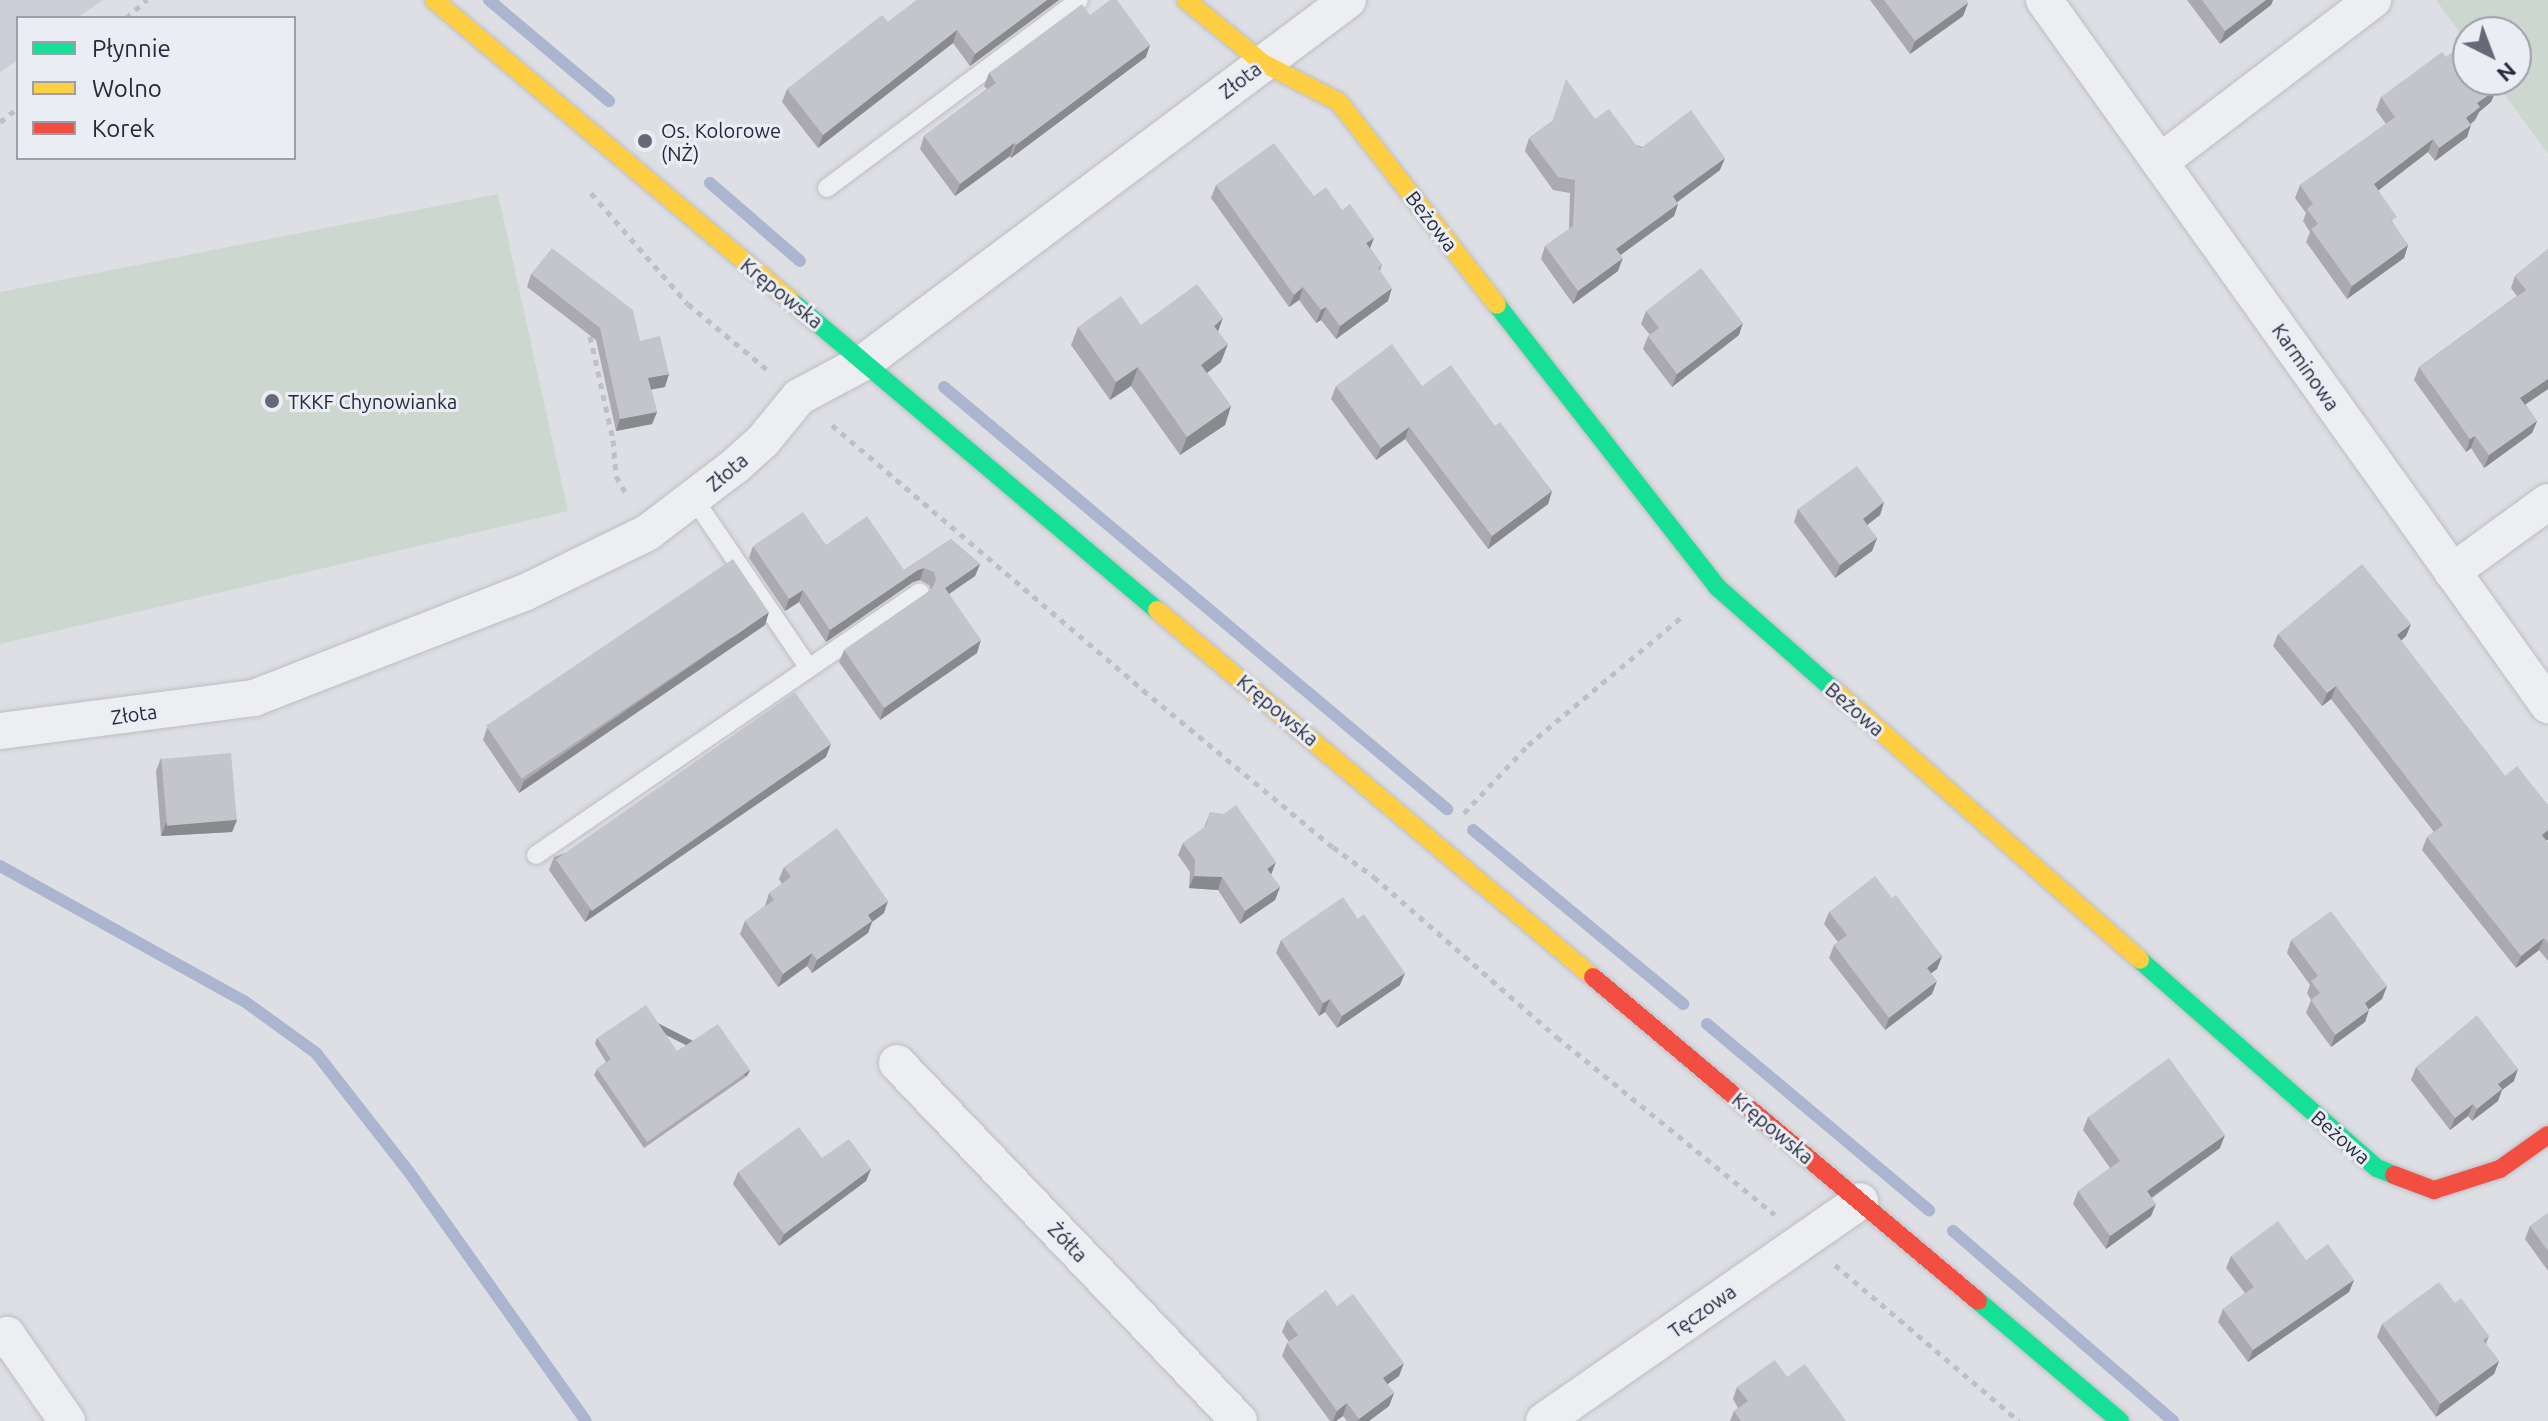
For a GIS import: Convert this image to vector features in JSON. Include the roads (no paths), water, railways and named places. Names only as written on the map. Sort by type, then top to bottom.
[{"type":"street","name":"Krępowska","points":[[434,0],[2120,1421]]},
{"type":"street","name":"Beżowa","points":[[1186,0],[1263,63],[1339,102],[1717,587],[2377,1168],[2434,1190],[2500,1169],[2548,1135]]},
{"type":"street","name":"Złota","points":[[0,731],[254,698],[524,593],[647,533],[694,499],[762,442],[799,397],[866,361],[1348,0]]},
{"type":"street","name":"Karminowa","points":[[2044,0],[2548,705]]},
{"type":"street","points":[[2160,162],[2373,0]]},
{"type":"street","points":[[2452,572],[2548,502]]},
{"type":"street","name":"Żółta","points":[[897,1063],[1239,1421]]},
{"type":"street","name":"Tęczowa","points":[[1544,1421],[1860,1201]]},
{"type":"street","points":[[4,1337],[67,1421]]},
{"type":"lane","points":[[827,188],[1079,0]]},
{"type":"lane","points":[[694,499],[808,667]]},
{"type":"lane","points":[[536,855],[920,592]]},
{"type":"waterway","points":[[489,0],[609,101]]},
{"type":"waterway","points":[[710,183],[800,261]]},
{"type":"waterway","points":[[944,387],[1447,809]]},
{"type":"waterway","points":[[1473,830],[1683,1004]]},
{"type":"waterway","points":[[0,866],[244,1001],[316,1053],[409,1172],[586,1421]]},
{"type":"waterway","points":[[1707,1024],[1929,1210]]},
{"type":"waterway","points":[[1953,1231],[2173,1421]]},
{"type":"place","name":"Os. Kolorowe (NŻ)","points":[[645,141]]},
{"type":"place","name":"TKKF Chynowianka","points":[[272,401]]}]
